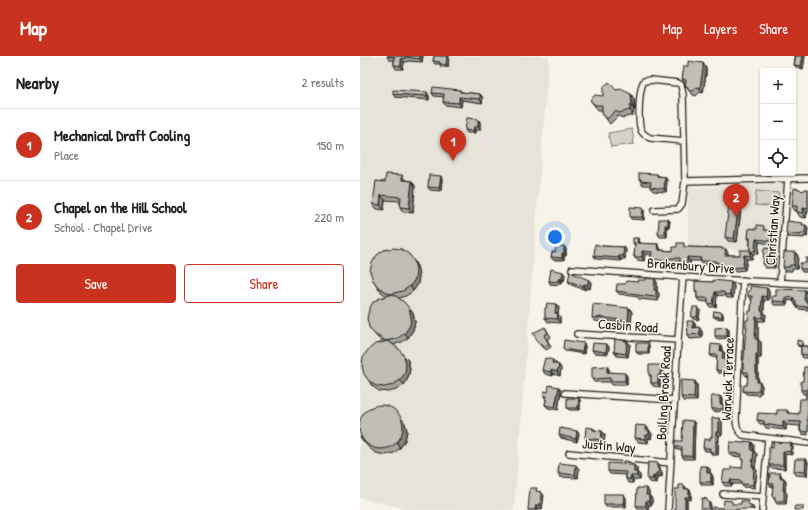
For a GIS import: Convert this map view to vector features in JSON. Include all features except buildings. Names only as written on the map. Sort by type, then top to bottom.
[{"type":"street","points":[[654,210],[673,210],[681,207],[683,200],[685,181],[683,95],[681,85],[678,83],[651,80],[644,81],[640,93],[640,124],[643,133],[650,138],[684,141]]},
{"type":"street","points":[[685,181],[808,178]]},
{"type":"street","name":"Christian Way","points":[[780,283],[788,179]]},
{"type":"street","name":"Brakenbury Drive","points":[[572,269],[808,284]]},
{"type":"street","name":"Boiling Brook Road","points":[[668,510],[683,277]]},
{"type":"street","name":"Warwick Terrace","points":[[743,280],[736,425],[739,432],[743,435],[808,443]]},
{"type":"street","name":"Casbin Road","points":[[577,334],[678,340]]},
{"type":"street","points":[[565,393],[675,400]]},
{"type":"street","points":[[762,510],[768,439]]},
{"type":"street","name":"Justin Way","points":[[569,453],[671,463]]},
{"type":"street","points":[[723,494],[763,497]]},
{"type":"shaded area","points":[[360,56],[549,56],[514,510],[411,510],[360,498]]},
{"type":"shaded area","points":[[632,129],[634,144],[611,147],[608,133]]},
{"type":"shaded area","points":[[786,183],[781,253],[688,246],[688,188]]},
{"type":"shaded area","points":[[756,191],[779,193],[778,207],[755,205]]},
{"type":"place","name":"Mechanical Draft Cooling","points":[[453,161]]},
{"type":"place","name":"Chapel on the Hill School","points":[[736,217]]}]
